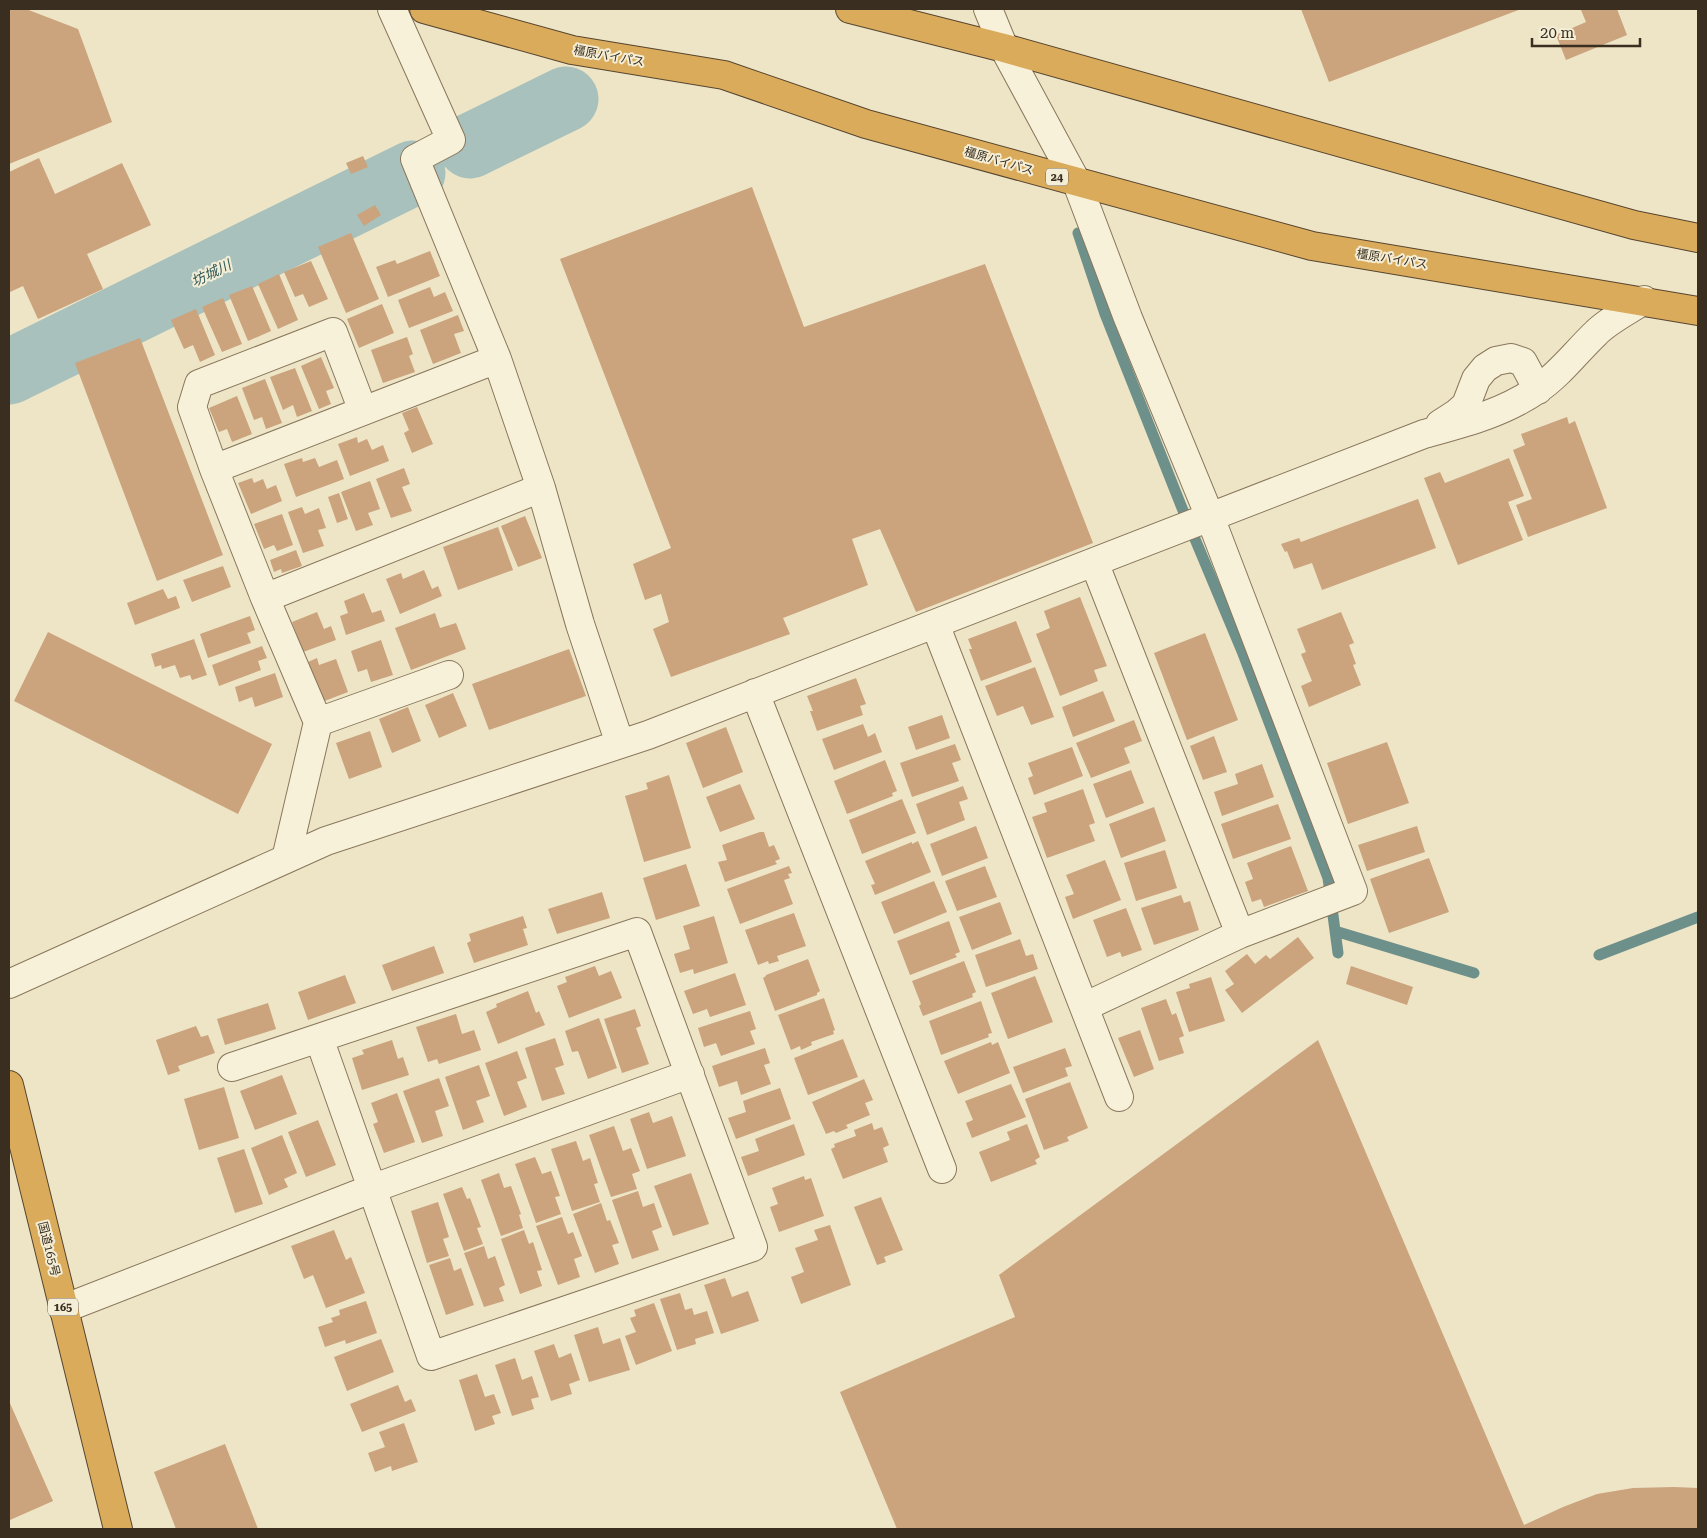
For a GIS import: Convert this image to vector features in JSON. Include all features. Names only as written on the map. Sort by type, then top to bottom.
[{"type":"highway","name":"橿原バイパス","points":[[424,9],[572,50],[724,76],[866,124],[1312,246],[1644,300],[1698,311]]},
{"type":"highway","points":[[850,9],[1004,48],[1634,225],[1698,238]]},
{"type":"highway","name":"国道165号","points":[[9,1085],[118,1529]]},
{"type":"street","points":[[392,9],[451,140],[415,159],[497,359],[541,488],[580,624],[620,744]]},
{"type":"street","points":[[988,9],[1004,48],[1077,183],[1128,318],[1210,517],[1353,891],[1240,934],[1084,1007]]},
{"type":"street","points":[[9,984],[326,840],[648,735],[1424,434],[1483,418],[1538,390],[1554,377],[1597,331],[1644,300]]},
{"type":"street","points":[[286,858],[318,722],[265,598],[214,469],[192,407],[199,384],[334,332],[362,411]]},
{"type":"street","points":[[1424,434],[1458,414],[1466,405],[1476,379],[1485,368],[1496,361],[1511,358],[1523,362],[1538,390]]},
{"type":"street","points":[[214,469],[497,359]]},
{"type":"street","points":[[265,598],[541,488]]},
{"type":"street","points":[[1094,562],[1240,934]]},
{"type":"street","points":[[935,624],[1119,1097]]},
{"type":"street","points":[[318,722],[449,675]]},
{"type":"street","points":[[756,693],[942,1169]]},
{"type":"street","points":[[232,1067],[319,1038],[637,932],[753,1247],[431,1356],[319,1038]]},
{"type":"street","points":[[63,1309],[372,1189],[690,1074]]},
{"type":"building","points":[[9,9],[26,9],[78,29],[112,122],[9,164]]},
{"type":"building","points":[[1301,9],[1521,9],[1329,82]]},
{"type":"building","points":[[1617,9],[1627,35],[1566,60],[1556,35],[1586,22],[1581,10]]},
{"type":"building","points":[[363,156],[368,167],[351,174],[346,163]]},
{"type":"building","points":[[39,158],[55,194],[122,163],[151,225],[87,254],[103,289],[38,319],[23,286],[10,292],[9,289],[9,172]]},
{"type":"building","points":[[752,187],[804,327],[985,264],[1093,543],[916,612],[880,529],[852,539],[868,585],[783,618],[790,634],[671,677],[653,629],[669,622],[661,594],[645,600],[633,564],[671,548],[560,259]]},
{"type":"building","points":[[375,205],[381,215],[364,226],[357,215]]},
{"type":"building","points":[[351,233],[379,299],[346,313],[318,247]]},
{"type":"building","points":[[430,251],[440,276],[388,297],[376,267],[395,260],[397,264]]},
{"type":"building","points":[[311,261],[328,299],[309,307],[303,294],[295,297],[284,272]]},
{"type":"building","points":[[279,274],[298,320],[278,329],[258,284]]},
{"type":"building","points":[[252,286],[271,331],[248,341],[229,295]]},
{"type":"building","points":[[430,287],[434,297],[445,292],[453,311],[409,328],[398,300]]},
{"type":"building","points":[[223,298],[242,344],[222,352],[202,307]]},
{"type":"building","points":[[382,304],[394,333],[359,348],[347,319]]},
{"type":"building","points":[[196,309],[215,355],[200,362],[193,345],[184,349],[171,320]]},
{"type":"building","points":[[458,315],[464,331],[454,334],[461,353],[433,364],[420,330]]},
{"type":"building","points":[[407,337],[413,354],[409,356],[415,372],[383,383],[371,350]]},
{"type":"building","points":[[140,338],[223,555],[157,581],[75,363]]},
{"type":"building","points":[[321,357],[334,388],[326,391],[331,404],[319,409],[301,366]]},
{"type":"building","points":[[295,368],[312,411],[297,417],[293,405],[283,410],[270,377]]},
{"type":"building","points":[[265,379],[282,423],[266,429],[262,417],[254,420],[242,388]]},
{"type":"building","points":[[237,396],[252,434],[232,442],[227,429],[219,432],[209,408]]},
{"type":"building","points":[[417,407],[433,444],[412,453],[404,433],[409,430],[402,413]]},
{"type":"building","points":[[1567,417],[1569,424],[1575,421],[1607,508],[1528,537],[1516,505],[1532,499],[1513,450],[1525,445],[1521,434]]},
{"type":"building","points":[[357,437],[358,443],[367,439],[372,450],[383,445],[389,461],[350,476],[338,444]]},
{"type":"building","points":[[302,458],[303,462],[315,458],[319,467],[337,460],[344,479],[296,497],[284,464]]},
{"type":"building","points":[[1509,458],[1524,496],[1508,502],[1523,540],[1458,565],[1424,478],[1440,472],[1445,483]]},
{"type":"building","points":[[404,468],[410,484],[402,487],[412,511],[391,518],[376,479]]},
{"type":"building","points":[[252,478],[254,483],[263,479],[267,489],[276,485],[282,501],[251,514],[238,483]]},
{"type":"building","points":[[370,481],[380,509],[368,513],[373,525],[356,531],[341,492]]},
{"type":"building","points":[[339,493],[348,519],[337,523],[328,497]]},
{"type":"building","points":[[1418,499],[1436,548],[1322,590],[1312,563],[1294,569],[1287,551],[1285,552],[1281,544],[1299,538],[1301,542]]},
{"type":"building","points":[[302,507],[305,514],[319,508],[326,528],[318,530],[324,546],[303,553],[288,512]]},
{"type":"building","points":[[282,514],[293,545],[277,551],[274,545],[264,549],[254,524]]},
{"type":"building","points":[[525,516],[542,558],[518,567],[501,526]]},
{"type":"building","points":[[498,527],[513,570],[458,590],[443,547]]},
{"type":"building","points":[[296,550],[302,566],[282,573],[281,569],[274,572],[270,560]]},
{"type":"building","points":[[223,566],[231,587],[192,602],[183,580]]},
{"type":"building","points":[[424,570],[432,589],[438,586],[442,596],[400,614],[386,579],[401,573],[403,579]]},
{"type":"building","points":[[163,589],[168,599],[176,596],[180,608],[135,625],[127,603]]},
{"type":"building","points":[[364,593],[372,613],[381,610],[385,621],[346,635],[340,616],[348,613],[344,601]]},
{"type":"building","points":[[1080,597],[1107,666],[1094,670],[1098,681],[1060,696],[1036,634],[1050,628],[1044,611]]},
{"type":"building","points":[[317,612],[324,629],[331,626],[336,640],[303,652],[292,622]]},
{"type":"building","points":[[1341,612],[1354,643],[1349,645],[1356,664],[1353,665],[1361,685],[1309,707],[1301,686],[1312,681],[1301,654],[1306,652],[1297,629]]},
{"type":"building","points":[[435,613],[440,628],[456,623],[466,649],[411,670],[395,628]]},
{"type":"building","points":[[250,616],[255,630],[247,633],[251,643],[208,658],[200,634]]},
{"type":"building","points":[[1016,621],[1032,662],[981,681],[969,649],[972,649],[968,639]]},
{"type":"building","points":[[48,632],[272,744],[238,814],[14,701]]},
{"type":"building","points":[[1205,633],[1238,720],[1187,740],[1154,653]]},
{"type":"building","points":[[194,639],[207,675],[192,680],[190,675],[180,678],[175,665],[162,669],[161,665],[155,667],[151,654]]},
{"type":"building","points":[[381,640],[393,675],[371,682],[367,669],[358,672],[351,651]]},
{"type":"building","points":[[262,646],[267,658],[258,661],[261,670],[219,686],[212,665]]},
{"type":"building","points":[[569,649],[586,696],[489,730],[472,684]]},
{"type":"building","points":[[317,658],[319,665],[336,659],[348,692],[322,702],[308,662]]},
{"type":"building","points":[[1035,667],[1054,717],[1031,725],[1023,706],[997,716],[985,686]]},
{"type":"building","points":[[275,673],[283,697],[255,707],[252,697],[239,702],[235,687]]},
{"type":"building","points":[[856,678],[866,704],[860,706],[863,715],[817,731],[810,711],[813,711],[807,696]]},
{"type":"building","points":[[1103,691],[1115,721],[1073,737],[1062,707]]},
{"type":"building","points":[[453,693],[467,726],[439,738],[425,705]]},
{"type":"building","points":[[408,707],[421,741],[392,753],[379,719]]},
{"type":"building","points":[[942,715],[950,738],[916,750],[908,727]]},
{"type":"building","points":[[1134,720],[1142,741],[1124,748],[1130,763],[1091,778],[1076,743]]},
{"type":"building","points":[[863,724],[868,737],[875,733],[882,752],[834,770],[822,739]]},
{"type":"building","points":[[726,727],[743,772],[703,788],[686,743]]},
{"type":"building","points":[[370,731],[382,767],[349,779],[336,743]]},
{"type":"building","points":[[1214,736],[1227,772],[1203,780],[1190,746]]},
{"type":"building","points":[[1387,742],[1409,803],[1348,824],[1327,763]]},
{"type":"building","points":[[955,744],[961,760],[952,763],[959,781],[912,797],[900,763]]},
{"type":"building","points":[[1072,747],[1083,776],[1034,795],[1028,778],[1033,776],[1028,763]]},
{"type":"building","points":[[885,760],[897,791],[892,793],[893,796],[847,814],[834,781]]},
{"type":"building","points":[[1262,764],[1274,797],[1222,816],[1214,792],[1238,784],[1235,774]]},
{"type":"building","points":[[1131,770],[1144,803],[1106,818],[1093,784]]},
{"type":"building","points":[[669,775],[691,848],[644,862],[625,796],[648,789],[646,783]]},
{"type":"building","points":[[740,784],[755,819],[720,832],[706,797]]},
{"type":"building","points":[[963,786],[968,799],[959,802],[965,820],[927,835],[916,804]]},
{"type":"building","points":[[1083,789],[1095,823],[1089,825],[1095,841],[1047,858],[1032,817],[1047,812],[1044,803]]},
{"type":"building","points":[[902,799],[916,833],[862,854],[849,820]]},
{"type":"building","points":[[1278,804],[1291,839],[1233,859],[1221,824]]},
{"type":"building","points":[[1154,807],[1166,841],[1121,858],[1109,824]]},
{"type":"building","points":[[976,826],[988,858],[942,876],[930,844]]},
{"type":"building","points":[[1417,826],[1425,852],[1367,871],[1358,845]]},
{"type":"building","points":[[764,832],[769,847],[774,845],[780,859],[775,861],[777,864],[725,882],[718,862],[727,860],[722,845]]},
{"type":"building","points":[[918,841],[931,872],[875,895],[871,885],[875,884],[865,861]]},
{"type":"building","points":[[1291,846],[1308,891],[1264,907],[1261,899],[1252,902],[1245,882],[1253,879],[1247,863]]},
{"type":"building","points":[[1165,850],[1177,888],[1136,901],[1124,863]]},
{"type":"building","points":[[1429,858],[1449,912],[1389,933],[1370,879]]},
{"type":"building","points":[[1105,860],[1121,900],[1073,919],[1065,897],[1074,894],[1066,875]]},
{"type":"building","points":[[686,864],[700,906],[656,920],[643,878]]},
{"type":"building","points":[[789,866],[792,873],[788,874],[790,878],[784,880],[793,904],[740,924],[727,889]]},
{"type":"building","points":[[985,866],[997,897],[957,911],[945,881]]},
{"type":"building","points":[[934,881],[947,912],[894,934],[881,902]]},
{"type":"building","points":[[602,892],[610,918],[557,934],[548,909]]},
{"type":"building","points":[[1181,895],[1184,903],[1190,901],[1199,930],[1154,945],[1141,908]]},
{"type":"building","points":[[1000,902],[1012,934],[972,950],[959,917]]},
{"type":"building","points":[[1126,908],[1142,950],[1122,957],[1120,952],[1107,957],[1093,920]]},
{"type":"building","points":[[794,913],[806,946],[777,956],[779,961],[769,964],[768,961],[758,965],[745,930]]},
{"type":"building","points":[[523,916],[527,928],[523,929],[528,945],[474,963],[467,943],[471,941],[469,934]]},
{"type":"building","points":[[714,916],[728,963],[694,974],[693,969],[680,973],[674,954],[690,949],[683,926]]},
{"type":"building","points":[[949,921],[960,952],[955,954],[957,957],[910,975],[897,941]]},
{"type":"building","points":[[1298,937],[1314,958],[1242,1013],[1225,990],[1234,984],[1225,971],[1247,954],[1255,964],[1266,955],[1270,959]]},
{"type":"building","points":[[1020,939],[1026,956],[1033,954],[1038,969],[986,987],[975,955]]},
{"type":"building","points":[[434,946],[444,973],[392,991],[382,965]]},
{"type":"building","points":[[808,959],[820,991],[817,995],[775,1011],[763,978],[766,975]]},
{"type":"building","points":[[964,961],[976,992],[972,994],[973,997],[923,1016],[919,1006],[921,1004],[912,981]]},
{"type":"building","points":[[595,966],[599,976],[611,971],[622,998],[569,1018],[557,986],[567,982],[565,977]]},
{"type":"building","points":[[1351,966],[1413,987],[1407,1005],[1346,984]]},
{"type":"building","points":[[735,973],[746,1005],[710,1017],[707,1009],[693,1014],[684,991]]},
{"type":"building","points":[[345,975],[356,1003],[308,1020],[298,992]]},
{"type":"building","points":[[1035,976],[1053,1022],[1008,1039],[991,993]]},
{"type":"building","points":[[1211,977],[1225,1021],[1189,1032],[1176,992],[1190,988],[1189,984]]},
{"type":"building","points":[[528,991],[536,1013],[539,1011],[545,1025],[498,1044],[486,1012],[497,1007],[496,1004]]},
{"type":"building","points":[[824,998],[835,1030],[833,1031],[834,1034],[811,1042],[812,1045],[801,1050],[800,1046],[791,1050],[778,1015]]},
{"type":"building","points":[[1166,999],[1172,1015],[1176,1013],[1184,1036],[1179,1038],[1184,1053],[1159,1061],[1141,1008]]},
{"type":"building","points":[[981,1001],[992,1033],[988,1034],[989,1037],[941,1055],[929,1021]]},
{"type":"building","points":[[268,1003],[276,1029],[225,1045],[217,1019]]},
{"type":"building","points":[[635,1009],[641,1026],[636,1028],[649,1064],[622,1073],[604,1019]]},
{"type":"building","points":[[750,1011],[756,1029],[750,1031],[755,1044],[721,1056],[716,1043],[704,1047],[698,1028]]},
{"type":"building","points":[[456,1014],[462,1034],[474,1030],[481,1050],[439,1064],[437,1059],[428,1062],[416,1027]]},
{"type":"building","points":[[599,1018],[617,1068],[588,1079],[578,1051],[572,1052],[565,1031]]},
{"type":"building","points":[[196,1026],[201,1037],[208,1035],[215,1053],[178,1066],[180,1071],[168,1075],[156,1040]]},
{"type":"building","points":[[1140,1030],[1154,1069],[1134,1077],[1118,1038]]},
{"type":"building","points":[[555,1038],[564,1065],[555,1068],[565,1094],[542,1101],[525,1048]]},
{"type":"building","points":[[843,1039],[858,1077],[808,1095],[794,1058]]},
{"type":"building","points":[[392,1040],[398,1059],[403,1057],[409,1075],[362,1090],[352,1058],[364,1054],[362,1050]]},
{"type":"building","points":[[1318,1040],[1524,1525],[1597,1494],[1633,1488],[1674,1487],[1698,1488],[1698,1529],[897,1529],[840,1392],[1015,1317],[999,1275]]},
{"type":"building","points":[[991,1042],[992,1045],[998,1042],[1010,1073],[958,1094],[944,1061]]},
{"type":"building","points":[[765,1048],[770,1063],[764,1065],[771,1084],[741,1095],[737,1081],[719,1087],[712,1066]]},
{"type":"building","points":[[1065,1048],[1072,1066],[1065,1068],[1068,1076],[1023,1093],[1013,1067]]},
{"type":"building","points":[[517,1051],[527,1078],[517,1082],[527,1107],[504,1116],[485,1063]]},
{"type":"building","points":[[479,1065],[490,1096],[476,1101],[484,1122],[463,1130],[445,1077]]},
{"type":"building","points":[[282,1075],[297,1114],[255,1130],[240,1091]]},
{"type":"building","points":[[439,1078],[449,1106],[435,1111],[443,1136],[422,1143],[403,1091]]},
{"type":"building","points":[[864,1079],[873,1100],[865,1103],[870,1115],[846,1125],[848,1128],[836,1133],[834,1131],[826,1134],[812,1102]]},
{"type":"building","points":[[1070,1082],[1088,1128],[1067,1137],[1069,1141],[1044,1150],[1025,1099]]},
{"type":"building","points":[[1011,1084],[1026,1117],[972,1138],[966,1123],[973,1120],[965,1101]]},
{"type":"building","points":[[224,1087],[239,1138],[199,1150],[184,1099]]},
{"type":"building","points":[[780,1088],[791,1119],[736,1139],[728,1118],[746,1112],[743,1101]]},
{"type":"building","points":[[397,1093],[415,1142],[384,1153],[373,1124],[378,1122],[371,1103]]},
{"type":"building","points":[[649,1112],[653,1123],[672,1116],[686,1156],[647,1169],[630,1119]]},
{"type":"building","points":[[318,1120],[336,1165],[306,1177],[288,1132]]},
{"type":"building","points":[[872,1123],[874,1130],[882,1127],[889,1145],[883,1148],[888,1162],[843,1179],[831,1149],[835,1147],[834,1144],[856,1136],[854,1130]]},
{"type":"building","points":[[794,1124],[805,1155],[748,1176],[741,1157],[759,1151],[755,1139]]},
{"type":"building","points":[[1027,1124],[1040,1157],[1035,1160],[1037,1164],[991,1182],[979,1152],[1010,1140],[1007,1132]]},
{"type":"building","points":[[614,1126],[623,1151],[631,1148],[640,1171],[632,1174],[637,1189],[611,1197],[589,1135]]},
{"type":"building","points":[[282,1135],[297,1173],[284,1179],[288,1187],[269,1195],[251,1148]]},
{"type":"building","points":[[576,1141],[583,1161],[590,1158],[598,1183],[594,1184],[600,1202],[572,1211],[551,1149]]},
{"type":"building","points":[[244,1149],[263,1204],[235,1213],[217,1158]]},
{"type":"building","points":[[535,1157],[542,1174],[551,1171],[560,1196],[555,1197],[561,1214],[536,1223],[515,1164]]},
{"type":"building","points":[[499,1173],[504,1188],[511,1186],[521,1214],[519,1215],[523,1228],[501,1236],[481,1180]]},
{"type":"building","points":[[691,1173],[709,1224],[673,1236],[654,1186]]},
{"type":"building","points":[[804,1176],[805,1180],[811,1178],[824,1216],[779,1232],[770,1207],[778,1204],[772,1188]]},
{"type":"building","points":[[462,1187],[467,1199],[470,1198],[481,1227],[477,1228],[483,1244],[464,1251],[443,1194]]},
{"type":"building","points":[[638,1191],[643,1207],[654,1203],[662,1227],[652,1231],[659,1250],[632,1259],[612,1200]]},
{"type":"building","points":[[881,1197],[903,1250],[884,1257],[886,1262],[877,1265],[854,1207]]},
{"type":"building","points":[[438,1202],[449,1237],[443,1239],[449,1256],[427,1263],[411,1211]]},
{"type":"building","points":[[601,1203],[607,1221],[610,1220],[619,1243],[612,1245],[619,1264],[595,1273],[573,1214]]},
{"type":"building","points":[[562,1217],[568,1234],[573,1232],[582,1256],[574,1259],[580,1277],[558,1285],[536,1226]]},
{"type":"building","points":[[830,1225],[851,1285],[801,1304],[791,1277],[804,1272],[795,1248],[818,1240],[814,1230]]},
{"type":"building","points":[[334,1230],[346,1260],[351,1257],[365,1293],[326,1308],[313,1275],[304,1279],[291,1246]]},
{"type":"building","points":[[524,1230],[529,1244],[533,1242],[542,1270],[537,1271],[542,1286],[520,1294],[501,1239]]},
{"type":"building","points":[[484,1246],[488,1259],[495,1256],[505,1285],[499,1288],[504,1301],[484,1307],[464,1253]]},
{"type":"building","points":[[450,1258],[454,1271],[461,1268],[474,1305],[446,1315],[429,1265]]},
{"type":"building","points":[[725,1278],[732,1297],[748,1291],[759,1321],[721,1334],[704,1285]]},
{"type":"building","points":[[680,1293],[685,1310],[692,1308],[694,1315],[707,1311],[714,1333],[695,1339],[696,1344],[677,1350],[660,1299]]},
{"type":"building","points":[[366,1301],[377,1333],[346,1344],[345,1340],[325,1347],[318,1327],[333,1322],[331,1318],[340,1315],[339,1310]]},
{"type":"building","points":[[654,1303],[672,1351],[636,1365],[625,1336],[636,1332],[630,1318],[636,1316],[634,1310]]},
{"type":"building","points":[[598,1327],[603,1344],[620,1338],[630,1370],[589,1382],[574,1335]]},
{"type":"building","points":[[381,1339],[394,1372],[347,1391],[334,1357]]},
{"type":"building","points":[[554,1344],[559,1358],[571,1353],[580,1380],[569,1384],[572,1394],[551,1401],[534,1351]]},
{"type":"building","points":[[515,1358],[522,1380],[532,1376],[539,1397],[531,1399],[534,1409],[512,1416],[495,1365]]},
{"type":"building","points":[[477,1374],[485,1397],[494,1394],[501,1413],[492,1416],[495,1424],[475,1431],[459,1380]]},
{"type":"building","points":[[398,1385],[405,1402],[411,1399],[416,1411],[362,1432],[350,1404]]},
{"type":"building","points":[[9,1401],[53,1501],[10,1520],[9,1516]]},
{"type":"building","points":[[404,1423],[418,1462],[392,1471],[391,1466],[375,1472],[368,1453],[385,1447],[379,1432]]},
{"type":"building","points":[[225,1444],[258,1529],[176,1529],[154,1472]]},
{"type":"waterway","name":"坊城川","points":[[470,146],[566,99]]},
{"type":"waterway","name":"坊城川","points":[[9,372],[413,173]]},
{"type":"waterway","points":[[1078,233],[1105,314],[1182,508],[1242,651],[1328,878],[1338,953]]},
{"type":"waterway","points":[[1599,955],[1698,917]]},
{"type":"waterway","points":[[1335,931],[1474,973]]}]
